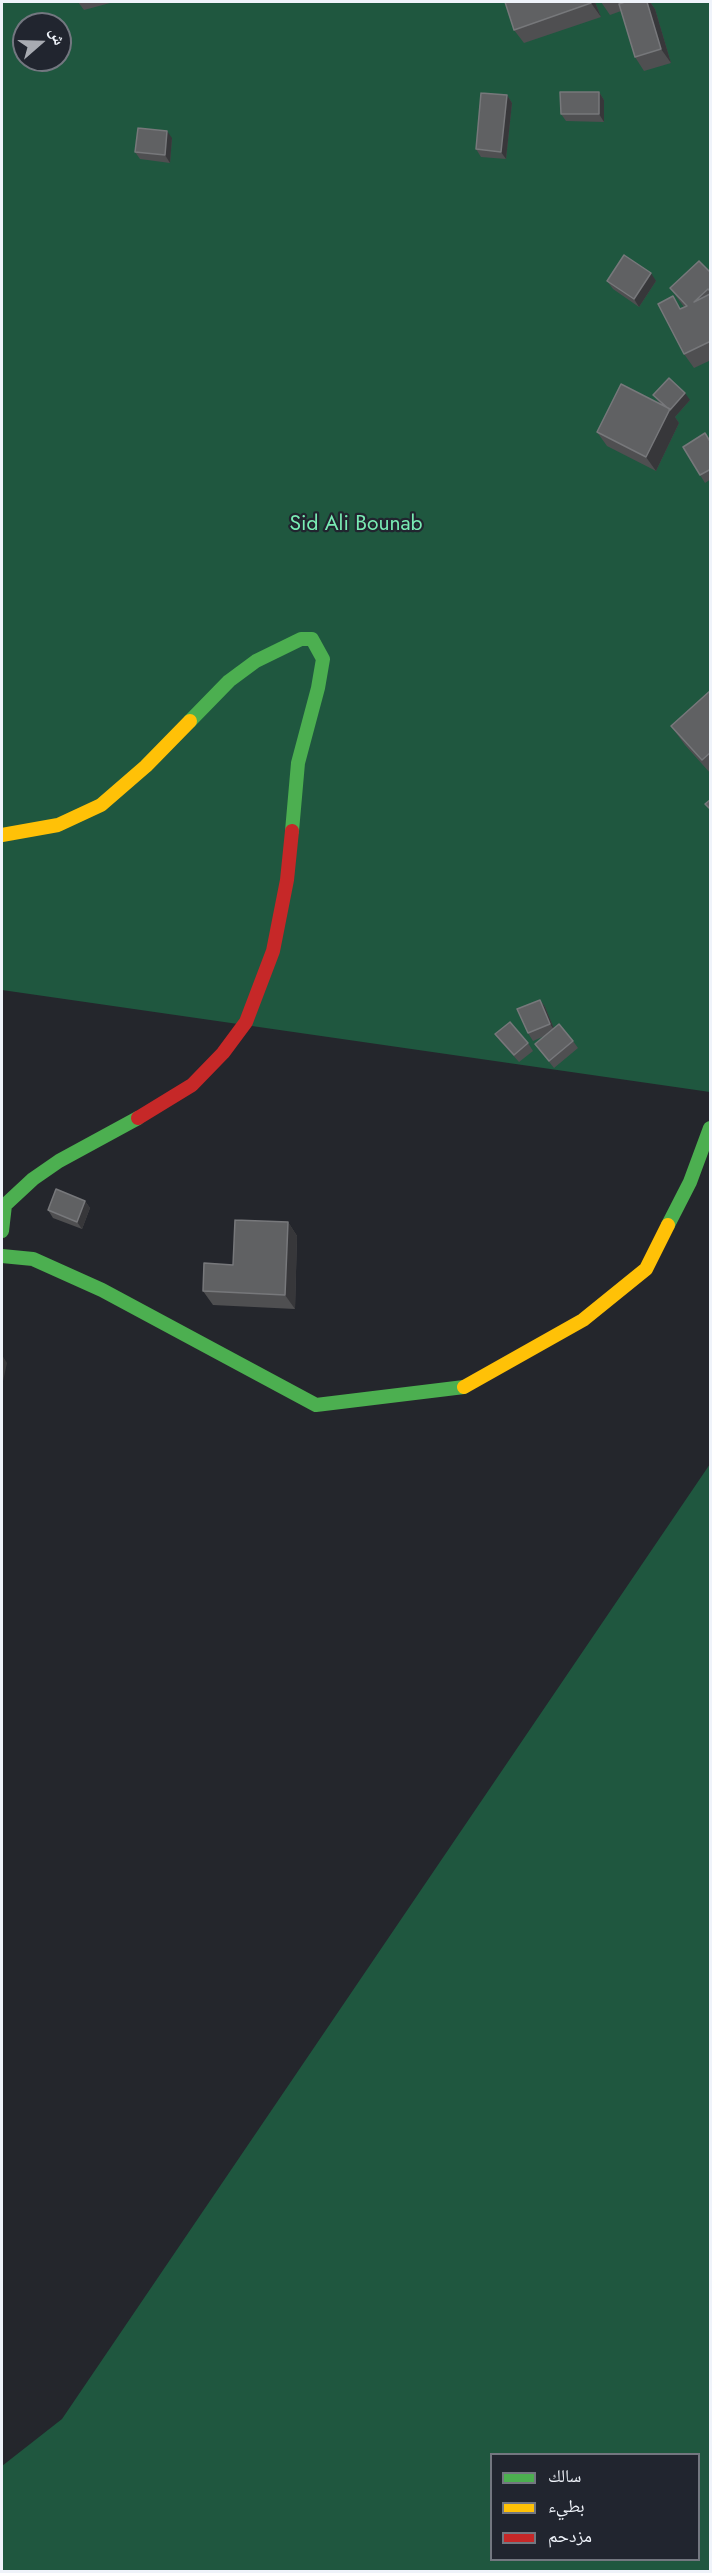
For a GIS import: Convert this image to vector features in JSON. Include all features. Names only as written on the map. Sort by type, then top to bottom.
[{"type":"street","points":[[2,835],[58,825],[100,805],[146,766],[229,681],[256,661],[301,639],[312,639],[318,647],[322,659],[318,688],[298,763],[287,880],[273,951],[246,1022],[223,1053],[192,1085],[158,1107],[59,1161],[33,1179],[5,1205],[2,1231]]},
{"type":"street","points":[[2,1256],[33,1259],[102,1290],[316,1405],[467,1387],[583,1320],[646,1269],[690,1182],[711,1128]]},
{"type":"green space","name":"Sid Ali Bounab","points":[[2,2],[710,2],[710,1092],[2,990]]},
{"type":"green space","points":[[710,1464],[710,2571],[2,2571],[2,2466],[62,2419]]},
{"type":"building","points":[[505,2],[590,2],[591,3],[514,30]]},
{"type":"building","points":[[647,2],[661,49],[635,57],[619,4]]},
{"type":"building","points":[[560,92],[599,92],[599,114],[561,114]]},
{"type":"building","points":[[481,93],[507,95],[501,152],[476,149]]},
{"type":"building","points":[[138,128],[167,131],[165,155],[135,152]]},
{"type":"building","points":[[624,255],[651,273],[634,299],[607,281]]},
{"type":"building","points":[[699,261],[711,273],[711,292],[708,289],[694,302],[710,294],[711,296],[711,341],[684,354],[658,304],[673,296],[680,309],[687,306],[670,288]]},
{"type":"building","points":[[669,378],[685,393],[670,410],[653,395]]},
{"type":"building","points":[[621,384],[670,409],[646,457],[597,432]]},
{"type":"building","points":[[705,433],[711,443],[711,469],[700,475],[683,447]]},
{"type":"building","points":[[711,690],[711,752],[702,760],[671,726]]},
{"type":"building","points":[[711,799],[711,810],[705,804]]},
{"type":"building","points":[[540,1000],[550,1024],[528,1033],[517,1009]]},
{"type":"building","points":[[510,1022],[528,1043],[514,1055],[495,1034]]},
{"type":"building","points":[[559,1024],[573,1041],[549,1061],[535,1044]]},
{"type":"building","points":[[56,1189],[85,1201],[77,1222],[48,1210]]},
{"type":"building","points":[[235,1220],[288,1222],[285,1295],[203,1291],[204,1263],[233,1265]]},
{"type":"traffic: fast","points":[[190,721],[229,681],[256,661],[301,639],[312,639],[323,659],[318,688],[298,763],[292,831]]},
{"type":"traffic: fast","points":[[2,1231],[5,1205],[33,1179],[59,1161],[138,1118]]},
{"type":"traffic: fast","points":[[668,1225],[690,1182],[710,1128]]},
{"type":"traffic: fast","points":[[2,1256],[33,1259],[102,1290],[316,1405],[464,1387]]},
{"type":"traffic: slow","points":[[2,835],[58,825],[101,805],[146,766],[190,721]]},
{"type":"traffic: slow","points":[[464,1387],[583,1320],[646,1269],[668,1225]]},
{"type":"traffic: jam","points":[[138,1118],[192,1085],[223,1053],[246,1022],[273,951],[287,880],[292,831]]}]
